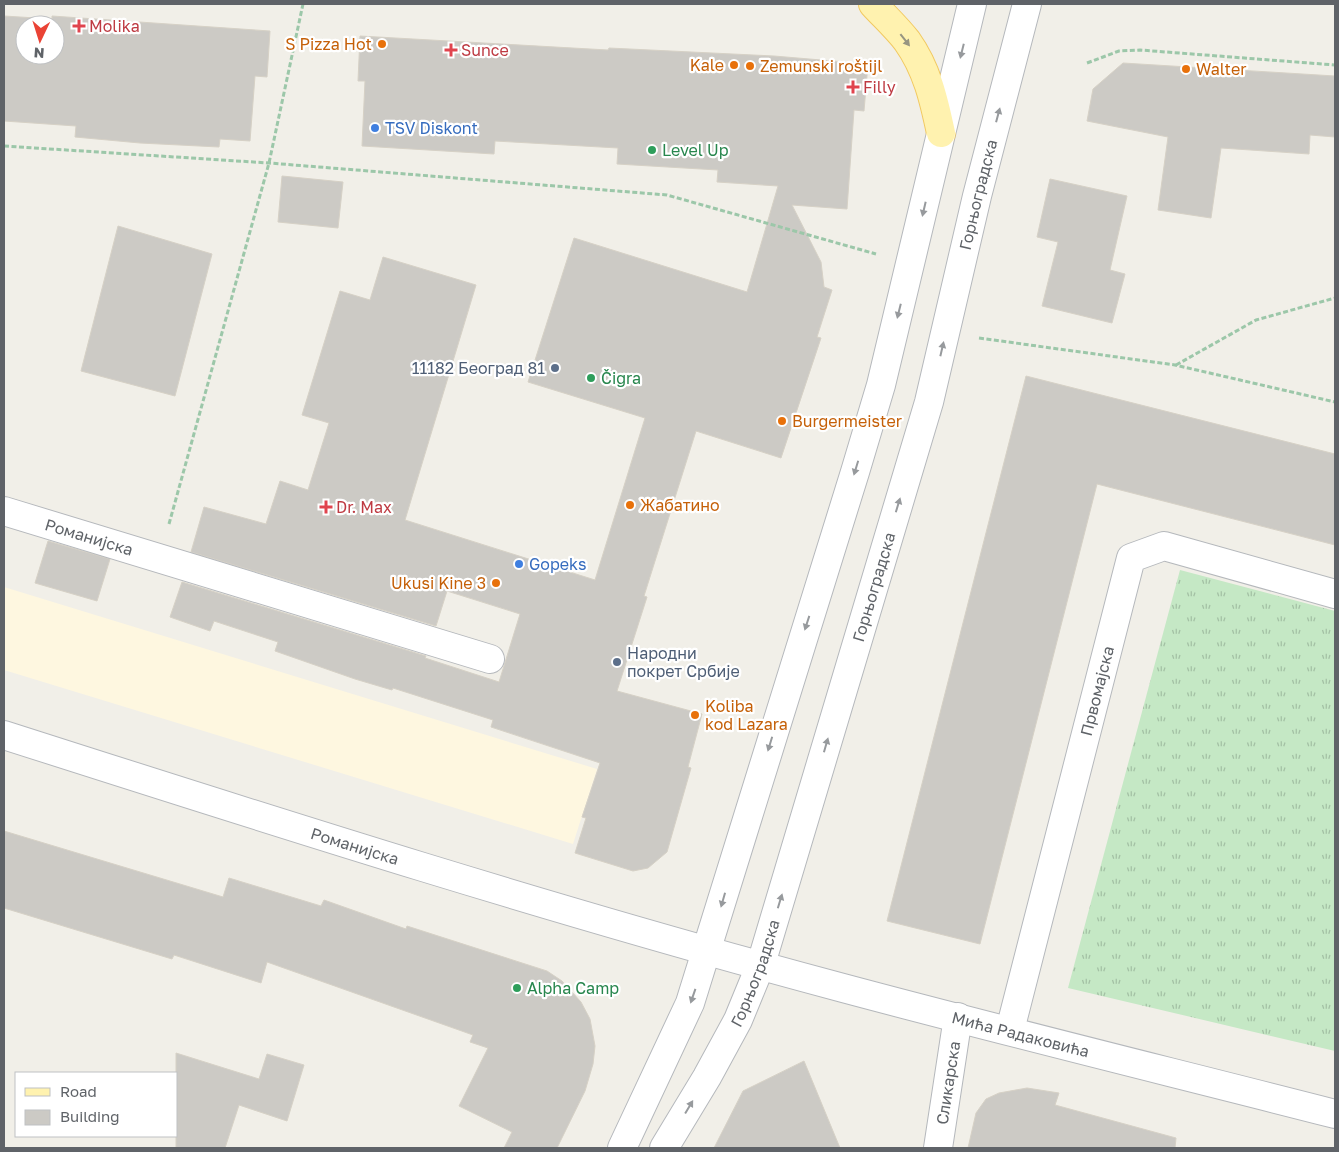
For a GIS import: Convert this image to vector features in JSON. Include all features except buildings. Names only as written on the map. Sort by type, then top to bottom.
[{"type":"main road","points":[[873,4],[907,41],[924,70],[935,102],[941,133]]},
{"type":"street","points":[[622,1148],[690,1003],[708,950],[881,386],[972,4]]},
{"type":"street","name":"Горњоградска","points":[[664,1148],[707,1077],[738,1020],[761,964],[930,402],[977,196],[1027,4]]},
{"type":"street","name":"Романијска","points":[[4,511],[490,659]]},
{"type":"street","name":"Првомајска","points":[[1010,1030],[1131,558],[1164,546],[1335,594]]},
{"type":"street","name":"Романијска","points":[[4,735],[247,813],[708,950]]},
{"type":"street","name":"Мића Радаковића","points":[[708,950],[841,988],[1335,1114]]},
{"type":"street","name":"Сликарска","points":[[938,1148],[958,1017]]},
{"type":"path","points":[[159,558],[268,163],[303,4]]},
{"type":"path","points":[[1087,63],[1119,51],[1140,50],[1335,64]]},
{"type":"path","points":[[4,146],[268,163],[667,195],[911,264]]},
{"type":"path","points":[[1175,366],[1256,320],[1335,298]]},
{"type":"path","points":[[945,334],[1175,366],[1335,402]]},
{"type":"shaded area","points":[[4,587],[597,769],[573,844],[4,670]]},
{"type":"green space","points":[[1180,570],[1335,611],[1335,1051],[1068,988]]},
{"type":"place","name":"Molika","points":[[79,26]]},
{"type":"place","name":"S Pizza Hot","points":[[382,44]]},
{"type":"place","name":"Sunce","points":[[451,50]]},
{"type":"place","name":"Kale","points":[[734,65]]},
{"type":"place","name":"Zemunski roštijl","points":[[750,66]]},
{"type":"place","name":"Walter","points":[[1186,69]]},
{"type":"place","name":"Filly","points":[[853,87]]},
{"type":"place","name":"TSV Diskont","points":[[375,128]]},
{"type":"place","name":"Level Up","points":[[652,150]]},
{"type":"place","name":"11182 Београд 81","points":[[555,368]]},
{"type":"place","name":"Čigra","points":[[591,378]]},
{"type":"place","name":"Burgermeister","points":[[782,421]]},
{"type":"place","name":"Жабатино","points":[[630,505]]},
{"type":"place","name":"Dr. Max","points":[[326,507]]},
{"type":"place","name":"Gopeks","points":[[519,564]]},
{"type":"place","name":"Ukusi Kine 3","points":[[496,583]]},
{"type":"place","name":"Народни покрет Србије","points":[[617,662]]},
{"type":"place","name":"Koliba kod Lazara","points":[[695,715]]},
{"type":"place","name":"Alpha Camp","points":[[517,988]]}]
